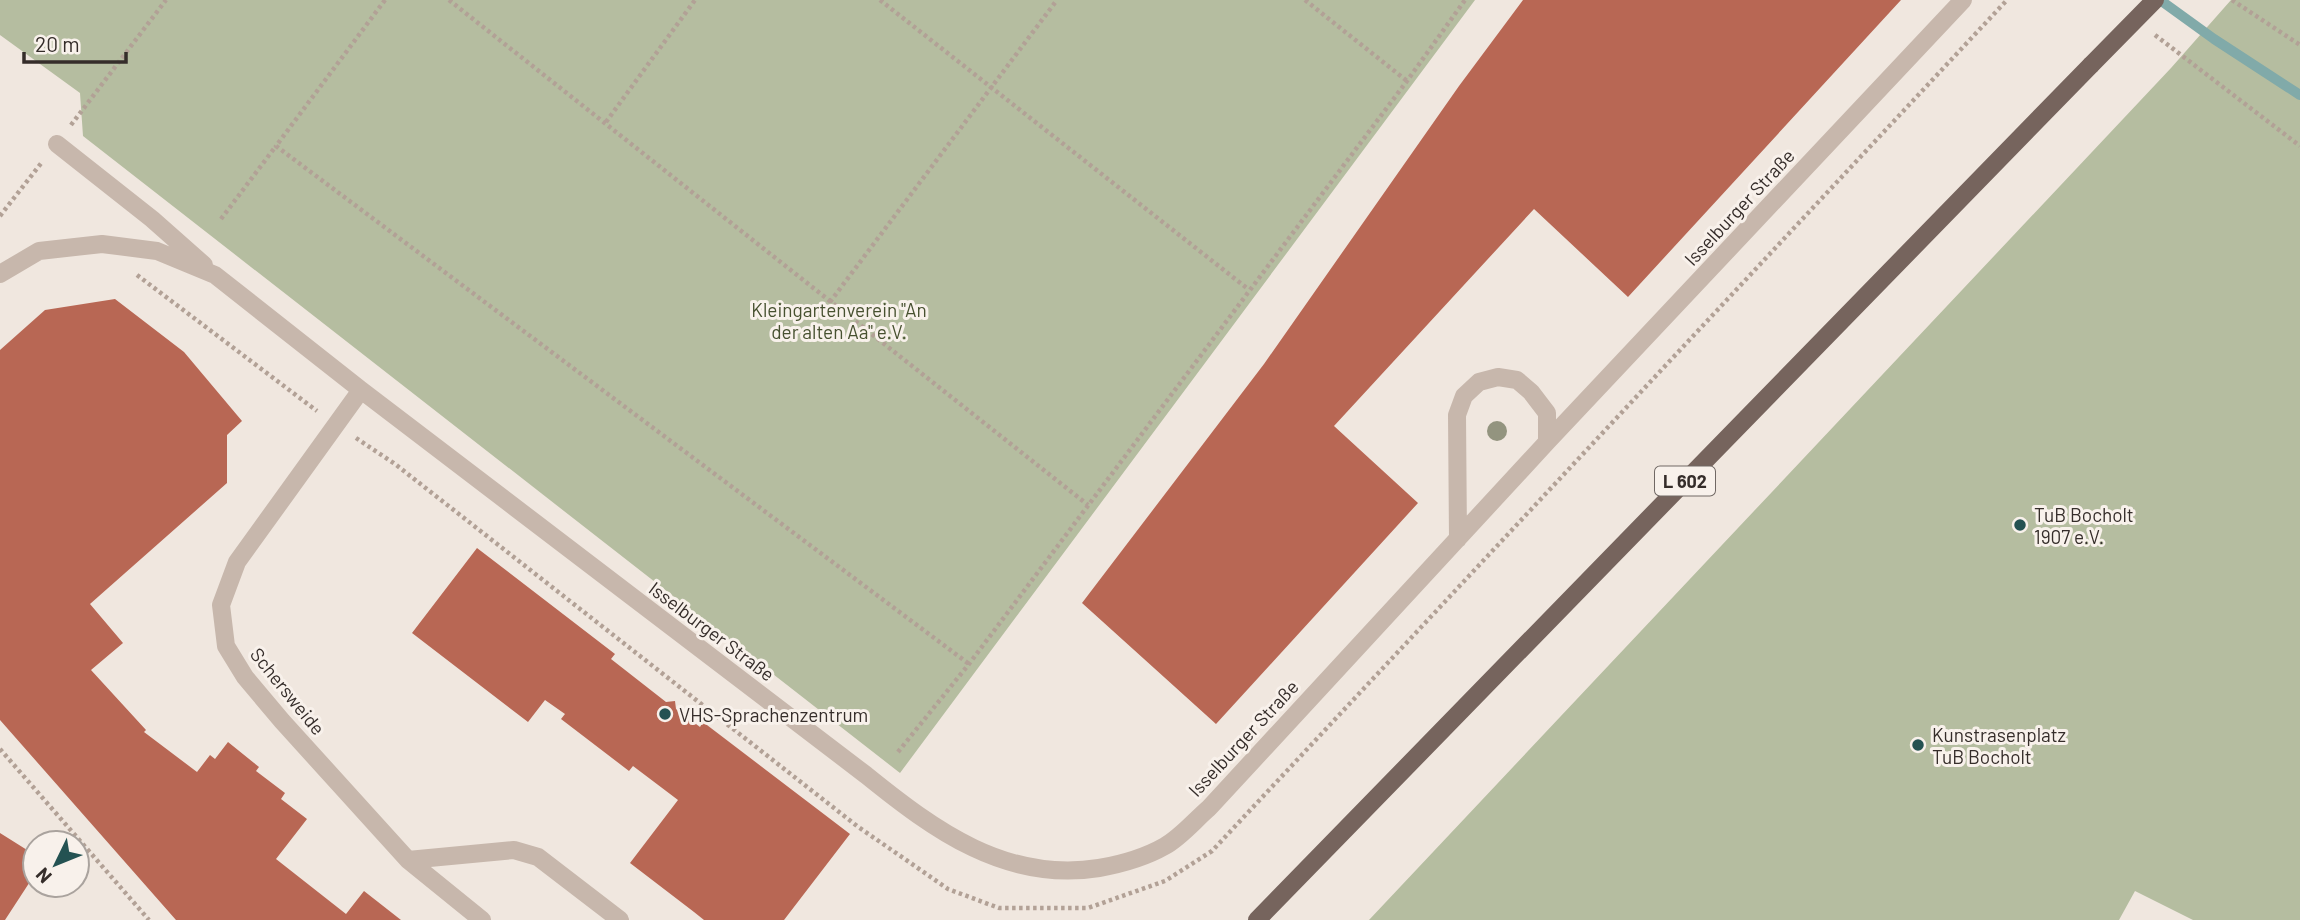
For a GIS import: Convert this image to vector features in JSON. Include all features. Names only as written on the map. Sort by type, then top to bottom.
[{"type":"main road","name":"L 602","points":[[1257,920],[2155,0]]},
{"type":"street","name":"Isselburger Straße","points":[[0,274],[39,251],[102,244],[157,251],[215,275],[361,390],[866,775],[913,814],[961,843],[1015,865],[1065,871],[1086,870],[1129,863],[1166,846],[1209,808],[1547,442],[1963,0]]},
{"type":"street","points":[[57,144],[152,219],[215,275]]},
{"type":"street","points":[[1458,538],[1457,415],[1464,396],[1479,382],[1498,377],[1517,380],[1531,392],[1547,413],[1547,442]]},
{"type":"street","name":"Schersweide","points":[[361,390],[237,562],[221,605],[226,646],[245,677],[408,860],[482,920]]},
{"type":"street","points":[[408,860],[514,850],[538,858],[620,920]]},
{"type":"path","points":[[0,216],[166,0]]},
{"type":"path","points":[[221,219],[385,0]]},
{"type":"path","points":[[449,0],[1088,505]]},
{"type":"path","points":[[606,122],[695,0]]},
{"type":"path","points":[[880,0],[1248,289]]},
{"type":"path","points":[[830,302],[1057,0]]},
{"type":"path","points":[[1305,0],[1407,81]]},
{"type":"path","points":[[898,752],[969,664],[1465,0]]},
{"type":"path","points":[[102,244],[163,295],[336,425],[395,464],[857,826],[948,888],[999,908],[1088,908],[1165,881],[1212,850],[2007,0]]},
{"type":"path","points":[[2232,0],[2300,45]]},
{"type":"path","points":[[2149,30],[2300,146]]},
{"type":"path","points":[[276,146],[969,664]]},
{"type":"path","points":[[0,749],[149,920]]},
{"type":"green space","name":"Kleingartenverein \"An der alten Aa\" e.V.","points":[[0,0],[1475,0],[900,773],[83,136],[80,93],[0,35]]},
{"type":"green space","name":"TuB Bocholt 1907 e.V.","points":[[2231,0],[2300,0],[2300,920],[2193,920],[2135,891],[2119,920],[1369,920],[2171,68]]},
{"type":"building","points":[[1523,0],[1901,0],[1628,297],[1534,209],[1334,426],[1418,503],[1216,724],[1082,603],[1264,364],[1459,86]]},
{"type":"building","points":[[115,299],[184,352],[242,421],[227,435],[227,483],[90,604],[123,643],[91,670],[146,730],[144,732],[197,772],[210,755],[215,759],[228,742],[259,767],[256,771],[285,793],[281,799],[307,819],[276,859],[346,914],[364,891],[401,920],[176,920],[0,720],[0,350],[45,310]]},
{"type":"building","points":[[477,548],[615,654],[611,659],[666,702],[675,701],[676,709],[700,727],[703,722],[850,834],[784,920],[704,920],[630,863],[678,800],[633,766],[629,771],[561,719],[565,714],[545,700],[528,722],[412,633]]},
{"type":"building","points":[[0,833],[21,846],[21,895],[5,920],[0,920]]},
{"type":"waterway","points":[[2160,0],[2300,95]]},
{"type":"place","name":"TuB Bocholt 1907 e.V.","points":[[2020,525]]},
{"type":"place","name":"VHS-Sprachenzentrum","points":[[665,714]]},
{"type":"place","name":"Kunstrasenplatz TuB Bocholt","points":[[1918,745]]}]
